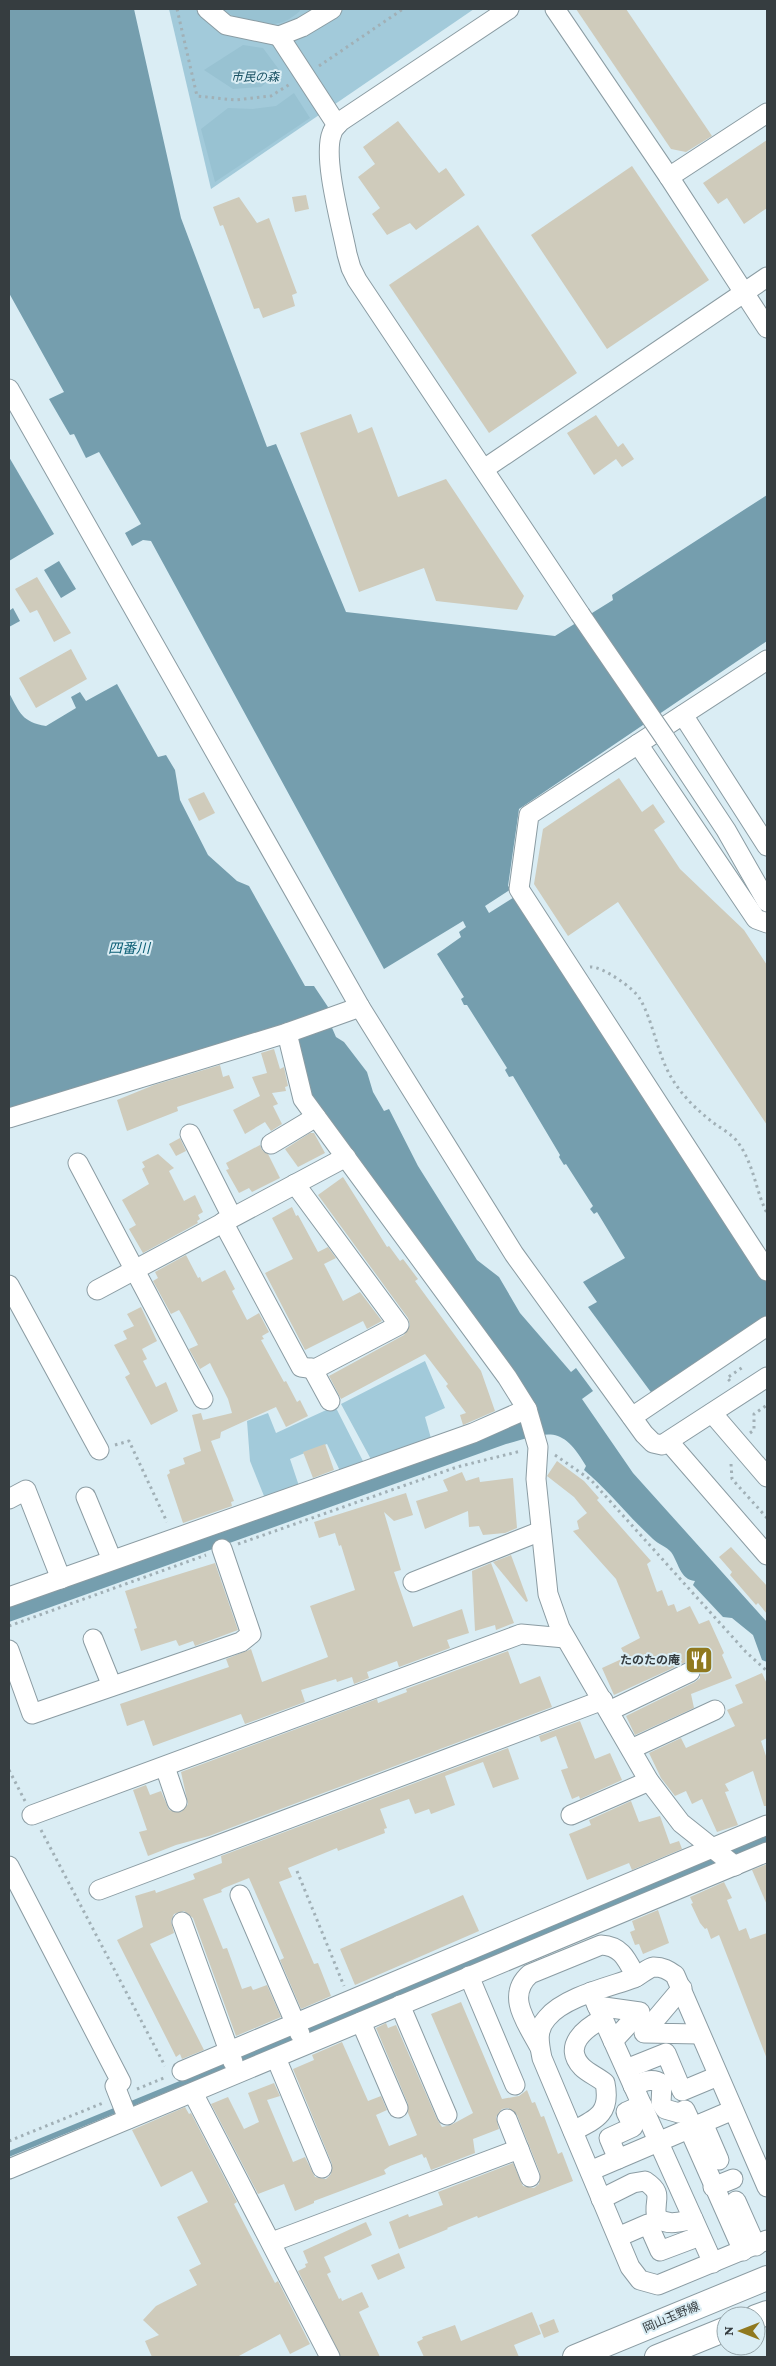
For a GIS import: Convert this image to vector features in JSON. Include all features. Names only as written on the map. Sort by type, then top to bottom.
[{"type":"main road","name":"岡山玉野線","points":[[575,2357],[767,2278]]},
{"type":"main road","points":[[657,2357],[716,2333]]},
{"type":"street","points":[[207,9],[226,24],[279,36],[302,27],[332,9]]},
{"type":"street","points":[[509,9],[337,125],[332,133],[328,147],[329,163],[350,268],[726,830],[767,902]]},
{"type":"street","points":[[554,9],[669,177],[767,328]]},
{"type":"street","points":[[279,36],[337,125]]},
{"type":"street","points":[[669,177],[767,113]]},
{"type":"street","points":[[484,470],[767,276]]},
{"type":"street","points":[[9,389],[360,1007],[514,1254],[632,1416],[653,1443],[662,1445],[767,1377]]},
{"type":"street","points":[[767,660],[529,814],[519,889],[767,1271]]},
{"type":"street","points":[[683,715],[767,846]]},
{"type":"street","points":[[638,744],[756,919],[767,923]]},
{"type":"street","points":[[726,830],[767,878]]},
{"type":"street","points":[[9,1118],[290,1032],[360,1007]]},
{"type":"street","points":[[290,1032],[303,1099],[507,1377],[528,1410],[537,1442],[536,1480],[548,1594],[565,1638],[649,1781],[681,1823],[722,1857]]},
{"type":"street","points":[[271,1144],[316,1117]]},
{"type":"street","points":[[190,1134],[228,1220],[301,1367],[312,1368],[399,1325],[295,1184]]},
{"type":"street","points":[[97,1290],[346,1157]]},
{"type":"street","points":[[78,1163],[202,1399]]},
{"type":"street","points":[[9,1285],[100,1450]]},
{"type":"street","points":[[632,1416],[767,1326]]},
{"type":"street","points":[[312,1368],[330,1401]]},
{"type":"street","points":[[9,1597],[473,1433],[528,1410]]},
{"type":"street","points":[[712,1413],[767,1476]]},
{"type":"street","points":[[669,1442],[767,1555]]},
{"type":"street","points":[[9,1499],[26,1490],[61,1579]]},
{"type":"street","points":[[86,1497],[112,1560]]},
{"type":"street","points":[[413,1582],[541,1531]]},
{"type":"street","points":[[9,1650],[32,1714],[241,1642],[251,1634],[222,1549]]},
{"type":"street","points":[[32,1815],[521,1634],[565,1638]]},
{"type":"street","points":[[94,1639],[112,1686]]},
{"type":"street","points":[[99,1890],[606,1706],[690,1672]]},
{"type":"street","points":[[631,1749],[715,1710]]},
{"type":"street","points":[[165,1767],[177,1802]]},
{"type":"street","points":[[571,1815],[649,1781]]},
{"type":"street","points":[[9,2168],[123,2107],[193,2093],[233,2063],[300,2034],[361,2022],[469,1976],[722,1857],[767,1825]]},
{"type":"street","points":[[176,2073],[276,2058],[300,2034],[350,2000],[722,1857],[767,1852]]},
{"type":"street","points":[[9,1866],[121,2082],[115,2086],[123,2107]]},
{"type":"street","points":[[240,1895],[300,2034]]},
{"type":"street","points":[[182,1922],[233,2063]]},
{"type":"street","points":[[540,2048],[518,2006],[518,1991],[523,1980],[530,1974],[601,1945],[624,1953],[636,1977]]},
{"type":"street","points":[[573,2131],[596,2119],[605,2108],[608,2096],[605,2083],[583,2069],[574,2056],[576,2039],[597,2005],[652,1967],[666,1968],[675,1975],[682,1988],[767,2188]]},
{"type":"street","points":[[469,1976],[515,2085]]},
{"type":"street","points":[[682,1988],[644,2033],[700,2034]]},
{"type":"street","points":[[400,2005],[447,2115]]},
{"type":"street","points":[[597,2005],[713,2262]]},
{"type":"street","points":[[613,2041],[640,2012],[597,2005],[552,2012],[540,2029],[542,2058],[601,2199],[635,2274],[640,2280],[648,2284],[658,2285],[756,2246]]},
{"type":"street","points":[[361,2022],[398,2108]]},
{"type":"street","points":[[630,2078],[666,2054],[682,2091],[718,2076]]},
{"type":"street","points":[[276,2058],[322,2168]]},
{"type":"street","points":[[630,2078],[652,2079],[662,2084],[661,2103],[664,2109],[679,2113],[685,2110],[719,2160]]},
{"type":"street","points":[[193,2093],[330,2357]]},
{"type":"street","points":[[618,2159],[609,2138],[633,2127],[626,2112],[642,2105]]},
{"type":"street","points":[[590,2171],[733,2110]]},
{"type":"street","points":[[507,2119],[530,2177]]},
{"type":"street","points":[[695,2126],[713,2187],[756,2246]]},
{"type":"street","points":[[272,2242],[519,2149]]},
{"type":"street","points":[[713,2187],[733,2179]]},
{"type":"street","points":[[601,2199],[633,2183],[645,2181],[656,2190],[658,2195],[655,2211],[657,2218],[665,2223],[697,2228]]},
{"type":"street","points":[[736,2201],[756,2246]]},
{"type":"street","points":[[618,2237],[648,2224],[660,2251],[697,2228]]},
{"type":"path","points":[[177,9],[197,96],[235,100],[271,96],[304,76],[402,9]]},
{"type":"path","points":[[571,969],[596,967],[615,977],[640,998],[654,1039],[671,1077],[695,1108],[736,1140],[753,1170],[758,1196],[767,1213]]},
{"type":"path","points":[[754,1430],[754,1414],[767,1405]]},
{"type":"path","points":[[100,1450],[128,1441],[175,1538]]},
{"type":"path","points":[[9,1626],[457,1467],[537,1442],[590,1480],[746,1652],[767,1671]]},
{"type":"path","points":[[739,1444],[730,1456],[732,1479],[767,1518]]},
{"type":"path","points":[[9,1770],[32,1815],[176,2073],[123,2107],[9,2141]]},
{"type":"path","points":[[297,1871],[350,2000]]},
{"type":"green space","name":"市民の森","points":[[169,9],[474,9],[211,189]]},
{"type":"green space","points":[[223,9],[299,9],[300,11],[285,21],[276,24],[260,24],[236,17]]},
{"type":"green space","points":[[243,45],[263,48],[280,71],[261,87],[233,89],[204,70]]},
{"type":"green space","points":[[294,93],[310,118],[215,182],[201,129],[228,108],[253,109],[276,106]]},
{"type":"green space","points":[[425,1361],[445,1408],[425,1417],[432,1442],[373,1463],[341,1404]]},
{"type":"green space","points":[[335,1406],[366,1467],[342,1475],[327,1444],[290,1459],[300,1489],[266,1501],[250,1461],[247,1421],[268,1413],[276,1433]]},
{"type":"water","points":[[9,9],[134,9],[181,218],[267,447],[276,444],[346,612],[555,636],[613,600],[612,595],[767,495],[767,641],[519,809],[508,886],[511,889],[485,906],[489,913],[516,896],[520,900],[767,1283],[767,1319],[653,1395],[588,1307],[597,1302],[583,1282],[625,1258],[597,1212],[594,1214],[590,1209],[593,1206],[566,1164],[564,1165],[559,1157],[560,1155],[513,1076],[509,1077],[505,1070],[507,1068],[467,1005],[464,1005],[461,999],[464,997],[437,954],[461,937],[459,932],[466,927],[463,921],[384,969],[151,541],[143,540],[132,546],[125,533],[141,524],[99,452],[86,458],[74,434],[70,435],[49,399],[64,392],[9,293]]},
{"type":"water","points":[[9,457],[54,534],[9,561]]},
{"type":"water","points":[[59,561],[76,589],[61,598],[44,570]]},
{"type":"water","points":[[13,608],[20,621],[9,627],[9,611]]},
{"type":"water","name":"四番川","points":[[117,684],[158,757],[166,755],[175,770],[180,800],[208,855],[237,881],[249,886],[305,986],[314,986],[328,1007],[326,1014],[336,1037],[344,1042],[367,1072],[373,1092],[384,1111],[389,1109],[418,1166],[477,1260],[499,1277],[520,1313],[571,1372],[576,1368],[593,1391],[582,1399],[633,1473],[767,1622],[767,1662],[762,1660],[753,1635],[732,1618],[723,1617],[693,1585],[695,1581],[690,1580],[683,1574],[671,1552],[653,1539],[584,1470],[586,1466],[569,1443],[561,1437],[552,1435],[543,1435],[506,1444],[9,1622],[9,1605],[534,1411],[305,1093],[292,1024],[9,1109],[9,693],[23,716],[32,722],[46,726],[76,708],[71,697],[80,692],[86,701]]},
{"type":"water","points":[[767,1829],[767,1844],[195,2083],[190,2073]]},
{"type":"building","points":[[576,9],[626,9],[712,136],[686,152],[671,149]]},
{"type":"building","points":[[398,121],[439,173],[446,168],[465,195],[416,230],[410,223],[387,235],[372,214],[380,208],[358,177],[375,164],[363,147]]},
{"type":"building","points":[[767,140],[767,208],[744,224],[727,198],[718,204],[703,183]]},
{"type":"building","points":[[632,166],[709,280],[607,349],[531,235]]},
{"type":"building","points":[[306,195],[309,209],[295,212],[292,197]]},
{"type":"building","points":[[239,197],[257,223],[269,218],[297,293],[292,295],[295,306],[263,318],[259,308],[254,309],[223,225],[220,226],[213,207]]},
{"type":"building","points":[[478,225],[577,373],[489,433],[389,285]]},
{"type":"building","points":[[351,414],[358,433],[372,427],[398,497],[446,479],[524,596],[517,610],[436,601],[424,568],[359,592],[300,433]]},
{"type":"building","points":[[596,415],[618,447],[623,443],[634,459],[622,467],[616,459],[594,475],[567,433]]},
{"type":"building","points":[[37,577],[71,633],[54,642],[37,610],[30,613],[15,589]]},
{"type":"building","points":[[71,649],[87,679],[36,708],[19,678]]},
{"type":"building","points":[[619,778],[642,812],[653,804],[665,822],[654,830],[680,869],[744,930],[767,965],[767,1125],[618,902],[568,936],[534,884],[543,829]]},
{"type":"building","points":[[204,792],[215,813],[199,821],[188,799]]},
{"type":"building","points":[[274,1049],[280,1069],[284,1067],[288,1086],[285,1087],[286,1091],[272,1093],[278,1104],[273,1106],[282,1124],[271,1131],[265,1122],[245,1134],[233,1110],[260,1096],[252,1077],[267,1073],[261,1053]]},
{"type":"building","points":[[220,1065],[223,1077],[229,1075],[234,1088],[177,1107],[178,1111],[127,1131],[117,1100],[154,1085]]},
{"type":"building","points":[[310,1133],[314,1133],[325,1153],[298,1167],[285,1149]]},
{"type":"building","points":[[180,1138],[186,1151],[176,1156],[169,1144]]},
{"type":"building","points":[[260,1145],[262,1150],[268,1154],[280,1178],[252,1192],[249,1188],[239,1193],[226,1170],[229,1169],[226,1163]]},
{"type":"building","points":[[158,1154],[174,1168],[169,1171],[184,1201],[195,1195],[203,1212],[198,1215],[200,1219],[197,1221],[198,1223],[143,1253],[129,1229],[136,1225],[122,1200],[149,1184],[142,1169],[145,1167],[142,1162]]},
{"type":"building","points":[[343,1177],[387,1247],[389,1246],[400,1261],[403,1259],[418,1279],[415,1281],[481,1371],[495,1411],[463,1425],[460,1415],[466,1413],[446,1386],[448,1384],[425,1354],[341,1399],[329,1376],[404,1335],[410,1325],[408,1318],[318,1195]]},
{"type":"building","points":[[292,1207],[318,1252],[328,1247],[336,1258],[324,1264],[343,1301],[360,1292],[382,1321],[367,1329],[363,1321],[305,1350],[265,1273],[293,1259],[272,1218]]},
{"type":"building","points":[[186,1255],[202,1282],[225,1270],[235,1289],[232,1291],[247,1320],[259,1313],[269,1332],[262,1336],[264,1339],[261,1340],[284,1382],[286,1381],[297,1402],[300,1400],[308,1416],[286,1427],[276,1407],[221,1432],[220,1438],[211,1441],[234,1501],[231,1502],[232,1506],[183,1523],[167,1475],[170,1473],[169,1470],[185,1464],[183,1458],[201,1451],[192,1415],[201,1413],[203,1420],[232,1413],[228,1399],[210,1363],[200,1369],[189,1349],[198,1345],[182,1315],[179,1310],[171,1314],[153,1281],[158,1278],[155,1272]]},
{"type":"building","points":[[141,1307],[157,1341],[142,1349],[147,1359],[143,1361],[156,1387],[166,1382],[178,1411],[151,1425],[125,1377],[130,1374],[114,1345],[127,1339],[123,1331],[134,1326],[127,1314]]},
{"type":"building","points":[[325,1444],[334,1470],[313,1478],[303,1452]]},
{"type":"building","points":[[557,1461],[584,1481],[599,1498],[597,1500],[651,1561],[647,1564],[657,1592],[662,1590],[668,1606],[674,1604],[677,1612],[690,1606],[699,1624],[709,1620],[724,1653],[722,1655],[732,1678],[691,1694],[694,1708],[635,1735],[626,1716],[695,1682],[700,1678],[700,1668],[696,1662],[686,1662],[614,1695],[602,1668],[626,1657],[621,1648],[640,1638],[616,1579],[573,1531],[579,1529],[577,1521],[587,1513],[574,1497],[547,1476]]},
{"type":"building","points":[[462,1472],[466,1481],[479,1477],[480,1482],[513,1478],[517,1528],[505,1533],[483,1535],[479,1526],[469,1527],[468,1511],[425,1529],[416,1501],[448,1491],[443,1480]]},
{"type":"building","points":[[406,1493],[413,1515],[394,1521],[384,1512],[401,1570],[394,1572],[413,1627],[462,1609],[469,1633],[447,1640],[450,1648],[399,1667],[397,1661],[367,1672],[369,1678],[354,1684],[352,1677],[337,1682],[336,1679],[301,1690],[305,1702],[245,1724],[241,1714],[153,1746],[144,1720],[127,1726],[120,1704],[229,1667],[226,1659],[251,1649],[262,1682],[328,1657],[310,1606],[355,1590],[341,1545],[339,1546],[335,1533],[319,1538],[314,1522]]},
{"type":"building","points":[[731,1547],[767,1586],[767,1614],[758,1603],[756,1605],[730,1575],[732,1572],[719,1557]]},
{"type":"building","points":[[511,1555],[528,1601],[526,1602],[493,1562]]},
{"type":"building","points":[[215,1563],[238,1630],[195,1646],[193,1641],[179,1646],[176,1640],[141,1651],[134,1629],[137,1628],[125,1591]]},
{"type":"building","points":[[491,1563],[514,1623],[496,1630],[495,1625],[475,1631],[472,1571]]},
{"type":"building","points":[[508,1651],[520,1684],[540,1676],[552,1707],[209,1836],[176,1845],[148,1856],[139,1832],[147,1830],[133,1790],[146,1785],[150,1795],[161,1791],[169,1810],[181,1812],[188,1804],[181,1772],[377,1699],[378,1703],[407,1692],[406,1689]]},
{"type":"building","points":[[762,1673],[767,1684],[767,1738],[761,1741],[767,1759],[767,1806],[764,1806],[753,1771],[725,1784],[729,1791],[725,1792],[738,1825],[717,1832],[702,1799],[692,1804],[686,1791],[675,1796],[661,1778],[649,1753],[681,1738],[686,1748],[735,1726],[727,1710],[743,1703],[735,1685]]},
{"type":"building","points":[[580,1721],[595,1759],[610,1753],[622,1780],[580,1799],[579,1796],[572,1799],[561,1770],[568,1768],[556,1736],[541,1742],[539,1736]]},
{"type":"building","points":[[508,1748],[519,1779],[493,1788],[483,1762],[445,1776],[455,1805],[431,1814],[429,1809],[415,1814],[409,1799],[380,1809],[387,1828],[384,1829],[385,1833],[338,1851],[337,1848],[288,1868],[292,1877],[279,1882],[314,1964],[318,1963],[331,1996],[301,2009],[280,1960],[284,1958],[249,1878],[224,1888],[221,1890],[222,1892],[203,1899],[223,1949],[227,1948],[242,1989],[251,1986],[253,1990],[267,1985],[281,2017],[236,2036],[193,1918],[184,1911],[174,1914],[171,1921],[174,1933],[150,1944],[204,2050],[182,2059],[180,2054],[176,2057],[117,1940],[143,1927],[135,1896],[155,1890],[156,1893],[195,1879],[193,1874],[222,1863],[221,1856]]},
{"type":"building","points":[[631,1801],[639,1822],[660,1816],[670,1844],[679,1841],[682,1849],[632,1870],[629,1863],[587,1880],[569,1834],[591,1825],[589,1820]]},
{"type":"building","points":[[767,1864],[767,1905],[752,1870]]},
{"type":"building","points":[[724,1882],[732,1898],[727,1900],[739,1931],[746,1928],[750,1939],[767,1933],[767,2059],[719,1935],[711,1939],[707,1928],[705,1929],[700,1923],[691,1904],[693,1903],[690,1897]]},
{"type":"building","points":[[463,1895],[479,1931],[355,1985],[340,1949]]},
{"type":"building","points":[[658,1910],[669,1943],[643,1954],[639,1944],[635,1945],[630,1932],[635,1930],[632,1921]]},
{"type":"building","points":[[461,2002],[502,2099],[519,2096],[527,2090],[532,2103],[535,2102],[541,2117],[544,2116],[558,2154],[562,2152],[573,2181],[478,2218],[477,2216],[399,2249],[389,2222],[408,2214],[409,2217],[443,2205],[438,2192],[513,2163],[523,2186],[534,2188],[539,2184],[540,2173],[517,2115],[508,2108],[502,2109],[496,2117],[499,2129],[473,2139],[475,2153],[431,2170],[426,2157],[424,2158],[422,2154],[390,2166],[384,2170],[386,2174],[314,2201],[314,2203],[295,2211],[284,2184],[258,2194],[211,2104],[228,2097],[244,2129],[259,2122],[248,2093],[274,2083],[280,2096],[267,2100],[293,2162],[305,2157],[315,2177],[326,2179],[331,2174],[332,2164],[293,2069],[314,2060],[312,2055],[342,2042],[368,2101],[381,2096],[387,2110],[376,2115],[389,2146],[415,2136],[417,2135],[408,2113],[408,2104],[376,2028],[386,2023],[388,2028],[396,2025],[437,2119],[442,2127],[451,2125],[473,2113],[431,2014]]},
{"type":"building","points":[[185,2107],[189,2114],[191,2113],[237,2202],[234,2204],[275,2283],[278,2281],[310,2344],[290,2354],[280,2334],[237,2357],[152,2357],[145,2341],[159,2335],[143,2320],[156,2306],[197,2285],[189,2270],[201,2264],[177,2217],[208,2202],[192,2171],[161,2187],[132,2130]]},
{"type":"building","points":[[366,2222],[372,2235],[324,2257],[331,2272],[327,2274],[339,2299],[341,2298],[342,2301],[362,2292],[369,2307],[359,2312],[380,2357],[341,2357],[298,2271],[306,2267],[305,2264],[308,2263],[303,2251]]},
{"type":"building","points":[[399,2253],[405,2268],[378,2280],[371,2265]]},
{"type":"building","points":[[532,2312],[541,2334],[514,2345],[519,2357],[424,2357],[417,2342],[423,2339],[422,2337],[455,2325],[461,2341]]},
{"type":"building","points":[[554,2319],[559,2332],[544,2338],[539,2325]]},
{"type":"waterway","points":[[9,2154],[199,2076]]},
{"type":"place","name":"たのたの庵","points":[[699,1660]]}]
